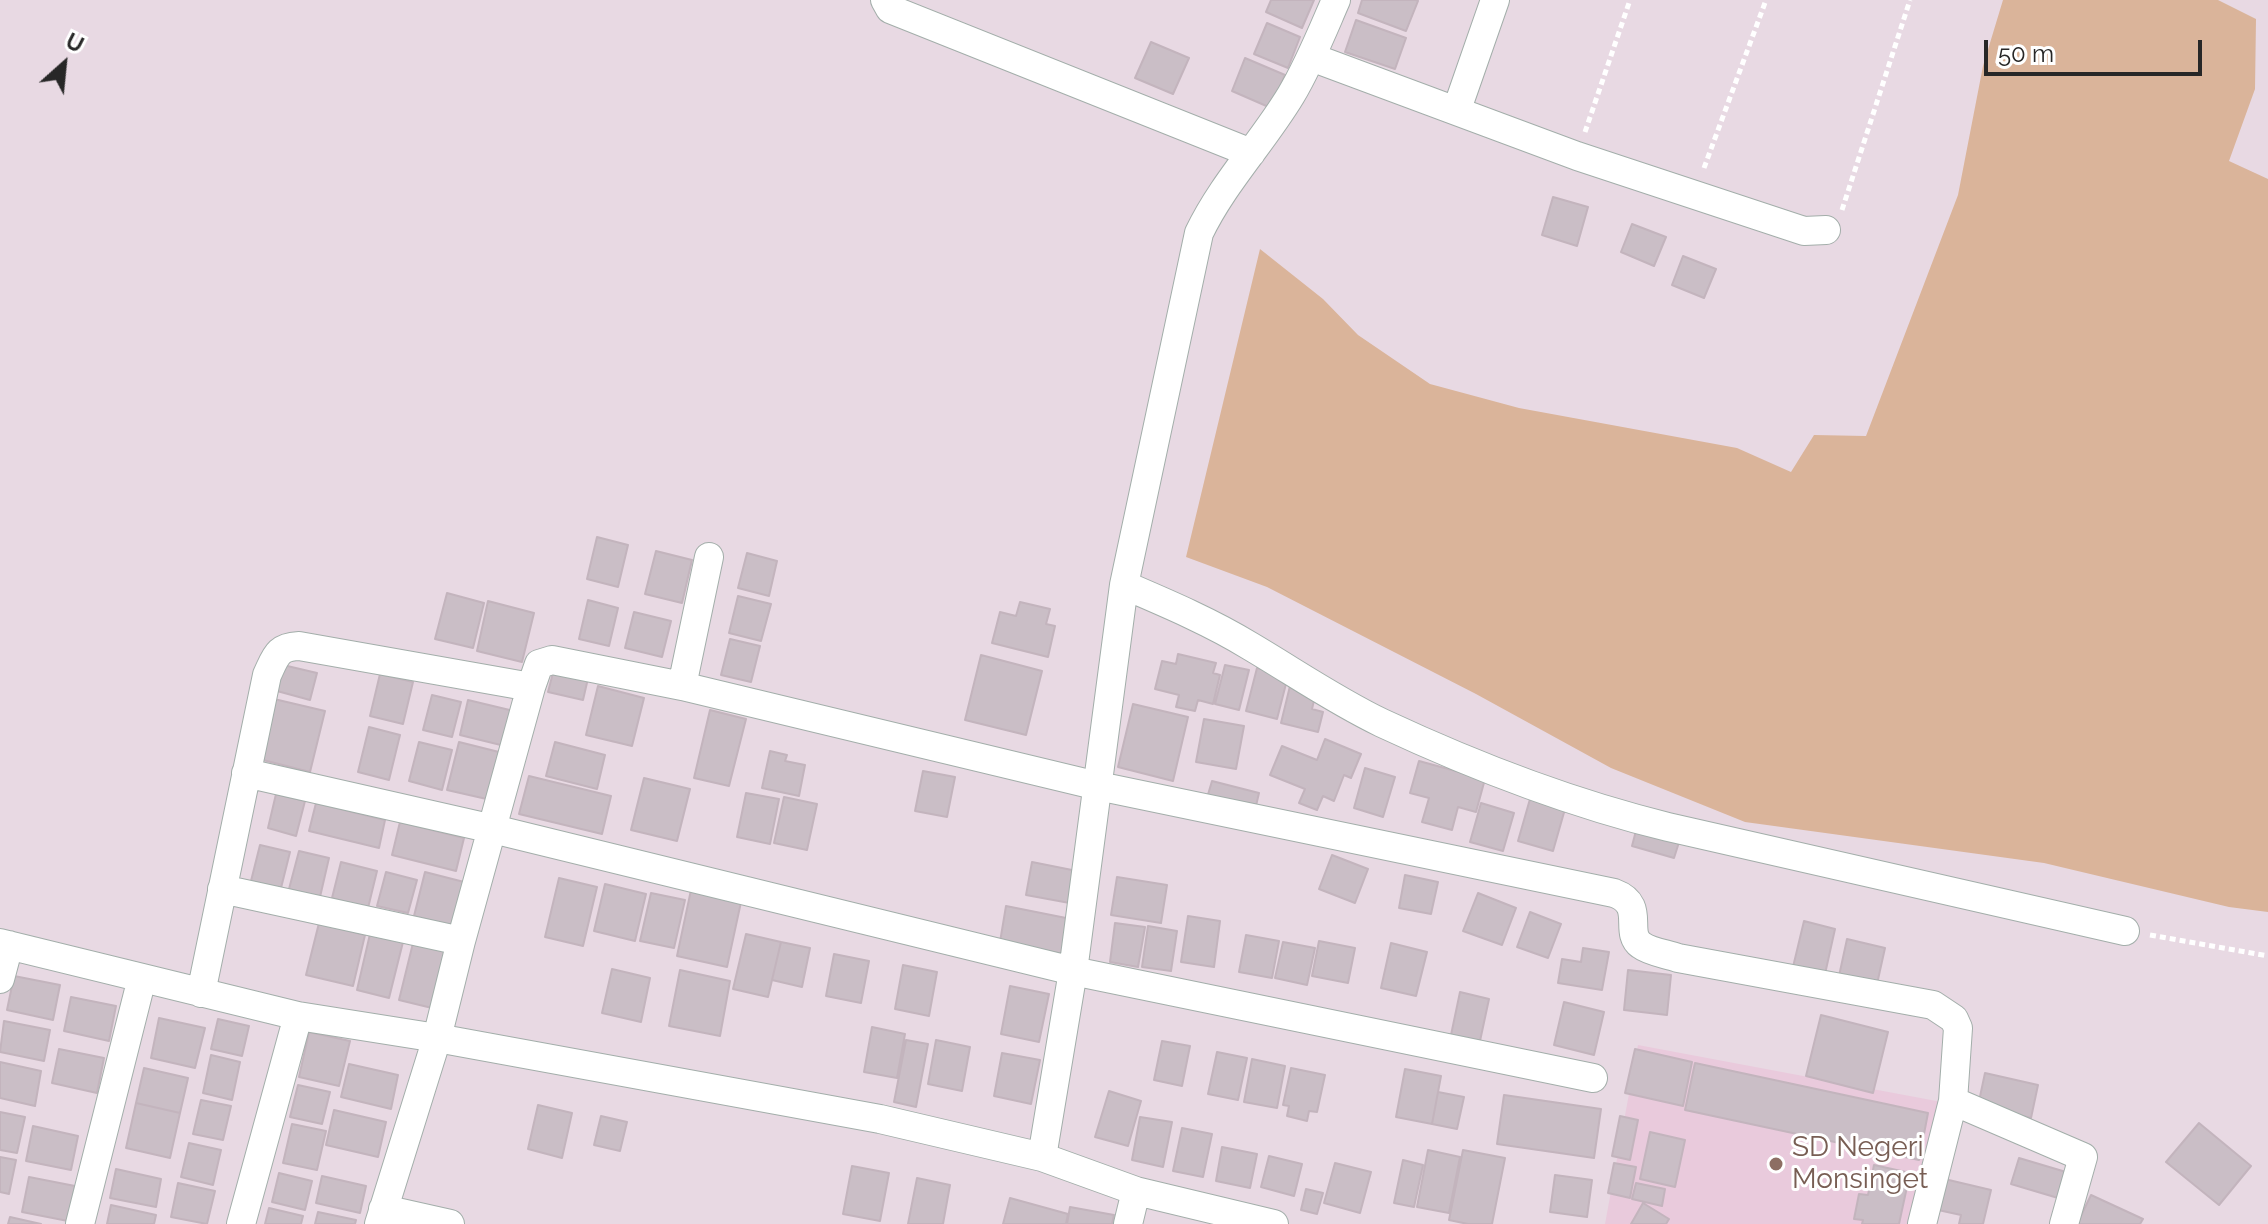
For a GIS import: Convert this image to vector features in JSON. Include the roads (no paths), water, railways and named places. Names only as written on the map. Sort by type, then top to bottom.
[{"type":"street","points":[[885,0],[890,9],[1251,153]]},
{"type":"street","points":[[1042,1157],[1073,971],[1125,580],[1199,233],[1212,206],[1290,96],[1336,0]]},
{"type":"street","points":[[1457,109],[1495,0]]},
{"type":"street","points":[[1311,57],[1577,156],[1804,231],[1826,230]]},
{"type":"street","points":[[682,686],[709,557]]},
{"type":"street","points":[[1125,580],[1247,644],[1319,690],[1381,723],[1552,793],[1608,812],[1668,827],[2125,931]]},
{"type":"street","points":[[201,993],[267,675],[277,653],[286,647],[299,646],[531,687]]},
{"type":"street","points":[[450,1224],[381,1216],[437,1038],[531,687],[539,664],[552,660],[682,686],[1098,786],[1614,893],[1631,904],[1636,939],[1643,947],[1678,958],[1933,1005],[1954,1019],[1958,1028],[1953,1101],[1922,1224]]},
{"type":"street","points":[[246,773],[493,829],[1073,971],[1593,1078]]},
{"type":"street","points":[[222,889],[461,941]]},
{"type":"street","points":[[0,979],[4,944],[298,1016],[437,1038],[880,1119],[1042,1157],[1136,1191],[1274,1224]]},
{"type":"street","points":[[80,1224],[142,978]]},
{"type":"street","points":[[241,1224],[298,1016]]},
{"type":"street","points":[[1953,1101],[2083,1157],[2064,1224]]},
{"type":"street","points":[[1128,1224],[1136,1191]]},
{"type":"place","name":"SD Negeri Monsinget","points":[[1776,1164]]}]
